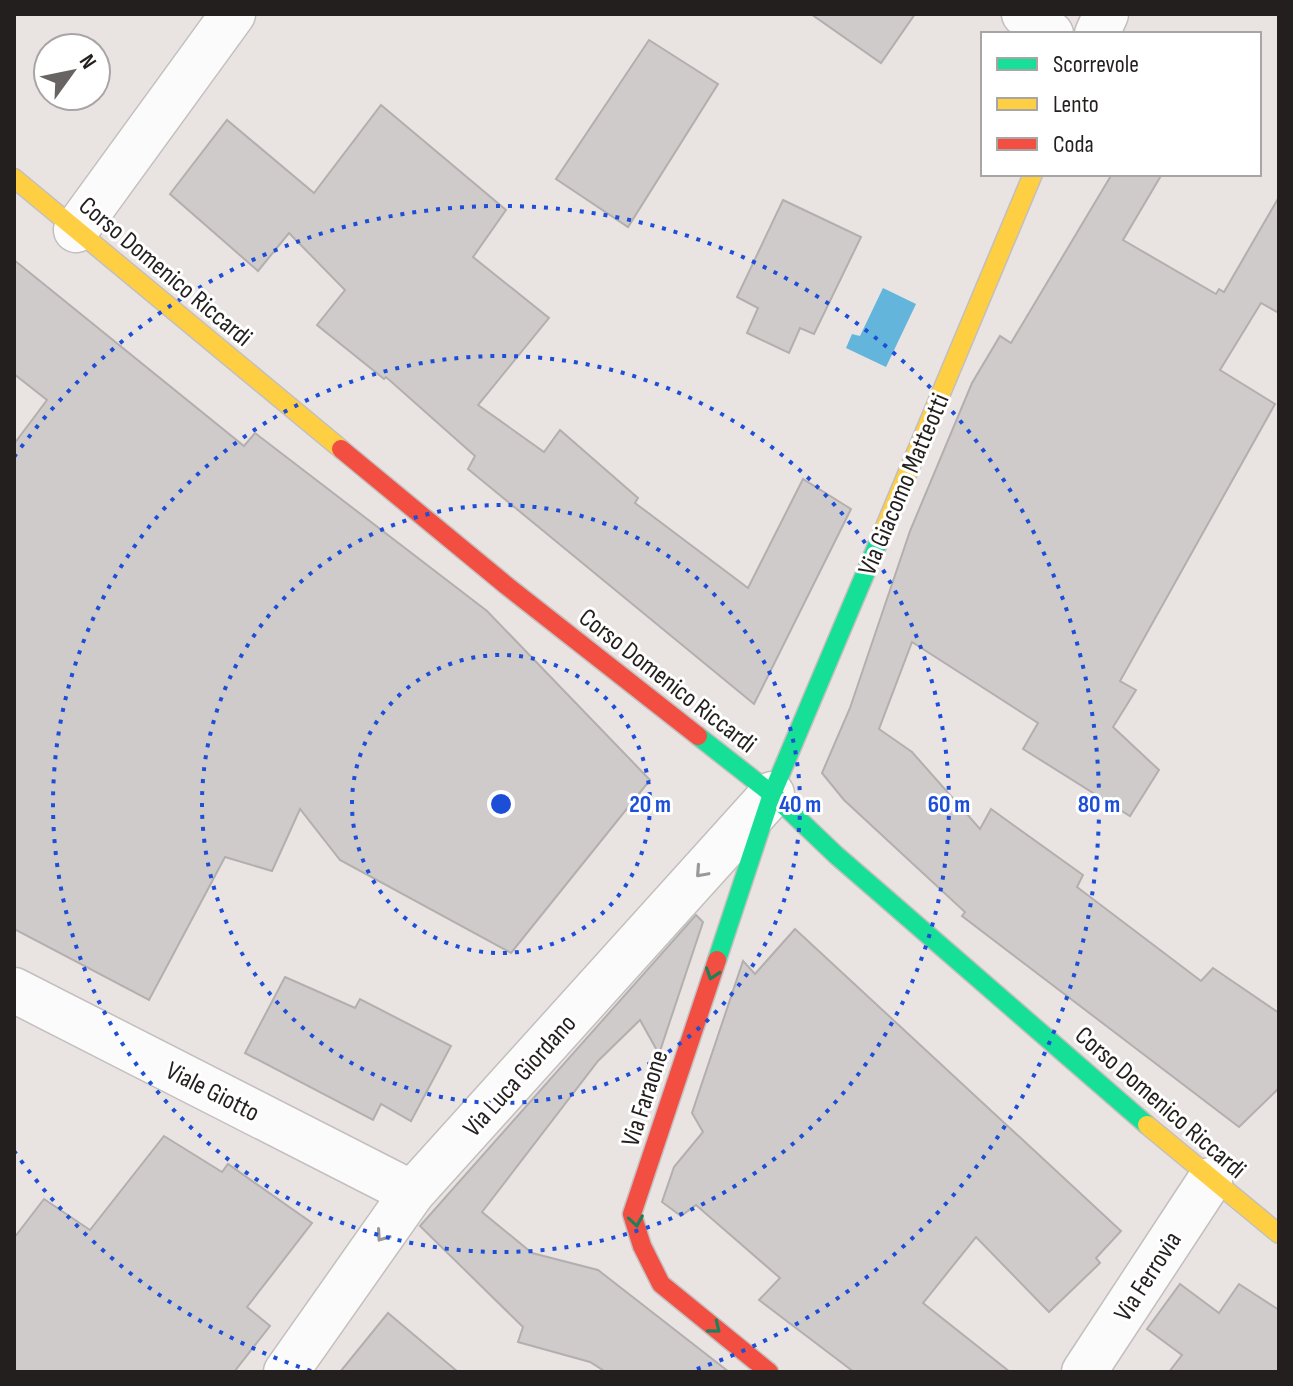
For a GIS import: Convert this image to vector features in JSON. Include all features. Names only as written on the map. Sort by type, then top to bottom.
[{"type":"main road","name":"Via Giacomo Matteotti","points":[[772,794],[1032,176]]},
{"type":"main road","name":"Corso Domenico Riccardi","points":[[14,178],[507,586],[772,794],[836,855],[1210,1180],[1279,1234]]},
{"type":"main road","name":"Via Faraone","points":[[769,1372],[661,1284],[642,1246],[632,1214],[772,794]]},
{"type":"street","points":[[76,230],[233,14]]},
{"type":"street","points":[[1024,14],[1048,32]]},
{"type":"street","name":"Via Luca Giordano","points":[[286,1372],[412,1193],[772,794]]},
{"type":"street","name":"Viale Giotto","points":[[18,997],[412,1193]]},
{"type":"street","name":"Via Ferrovia","points":[[1084,1372],[1210,1180]]},
{"type":"water","points":[[883,288],[916,304],[886,367],[846,348],[852,334],[860,336]]},
{"type":"building","points":[[811,14],[915,14],[881,63]]},
{"type":"building","points":[[649,40],[718,84],[628,227],[556,179]]},
{"type":"building","points":[[381,105],[506,210],[473,257],[549,318],[478,405],[544,452],[560,430],[638,498],[635,503],[748,588],[803,479],[851,509],[754,704],[468,469],[475,456],[386,377],[384,379],[317,325],[345,290],[289,233],[258,271],[170,194],[227,120],[314,193]]},
{"type":"building","points":[[1111,176],[1161,176],[1123,240],[1216,294],[1219,289],[1224,292],[1279,197],[1279,313],[1261,303],[1220,370],[1275,404],[1120,681],[1136,690],[1113,727],[1159,770],[1130,816],[1023,749],[1038,723],[912,642],[879,729],[912,752],[980,829],[991,809],[1083,875],[1077,887],[1201,981],[1213,968],[1279,1013],[1279,1088],[1239,1127],[962,916],[965,912],[844,800],[822,773],[850,708],[910,531],[972,383],[1000,336],[1011,343]]},
{"type":"building","points":[[783,200],[861,237],[814,334],[800,328],[789,353],[747,333],[758,308],[737,297]]},
{"type":"building","points":[[14,260],[244,446],[255,433],[487,611],[650,780],[511,953],[340,860],[300,809],[272,871],[225,857],[149,1000],[14,929],[14,444],[47,400],[14,374]]},
{"type":"building","points":[[696,915],[703,922],[659,1054],[640,1020],[598,1061],[482,1212],[532,1253],[598,1270],[729,1372],[606,1372],[590,1362],[518,1342],[523,1327],[420,1226]]},
{"type":"building","points":[[795,929],[1121,1231],[1096,1258],[1100,1263],[1049,1312],[976,1237],[923,1303],[1010,1372],[854,1372],[759,1300],[780,1278],[696,1205],[681,1216],[662,1202],[674,1167],[703,1132],[692,1113],[743,961],[755,974]]},
{"type":"building","points":[[285,977],[355,1008],[360,999],[451,1046],[411,1121],[381,1104],[373,1120],[245,1053]]},
{"type":"building","points":[[164,1136],[222,1172],[228,1164],[312,1223],[247,1307],[270,1326],[234,1372],[14,1372],[14,1238],[44,1199],[90,1230]]},
{"type":"building","points":[[1180,1284],[1219,1313],[1239,1284],[1279,1310],[1279,1372],[1169,1372],[1182,1355],[1147,1329]]},
{"type":"building","points":[[388,1313],[458,1372],[340,1372]]},
{"type":"traffic: fast","points":[[717,960],[772,794],[884,529]]},
{"type":"traffic: fast","points":[[698,736],[772,794],[836,855],[1147,1125]]},
{"type":"traffic: slow","points":[[884,529],[1032,176]]},
{"type":"traffic: slow","points":[[14,178],[341,449]]},
{"type":"traffic: slow","points":[[1147,1125],[1279,1234]]},
{"type":"traffic: jam","points":[[341,449],[507,586],[698,736]]},
{"type":"traffic: jam","points":[[717,960],[632,1214],[642,1246],[661,1284],[769,1372]]}]
